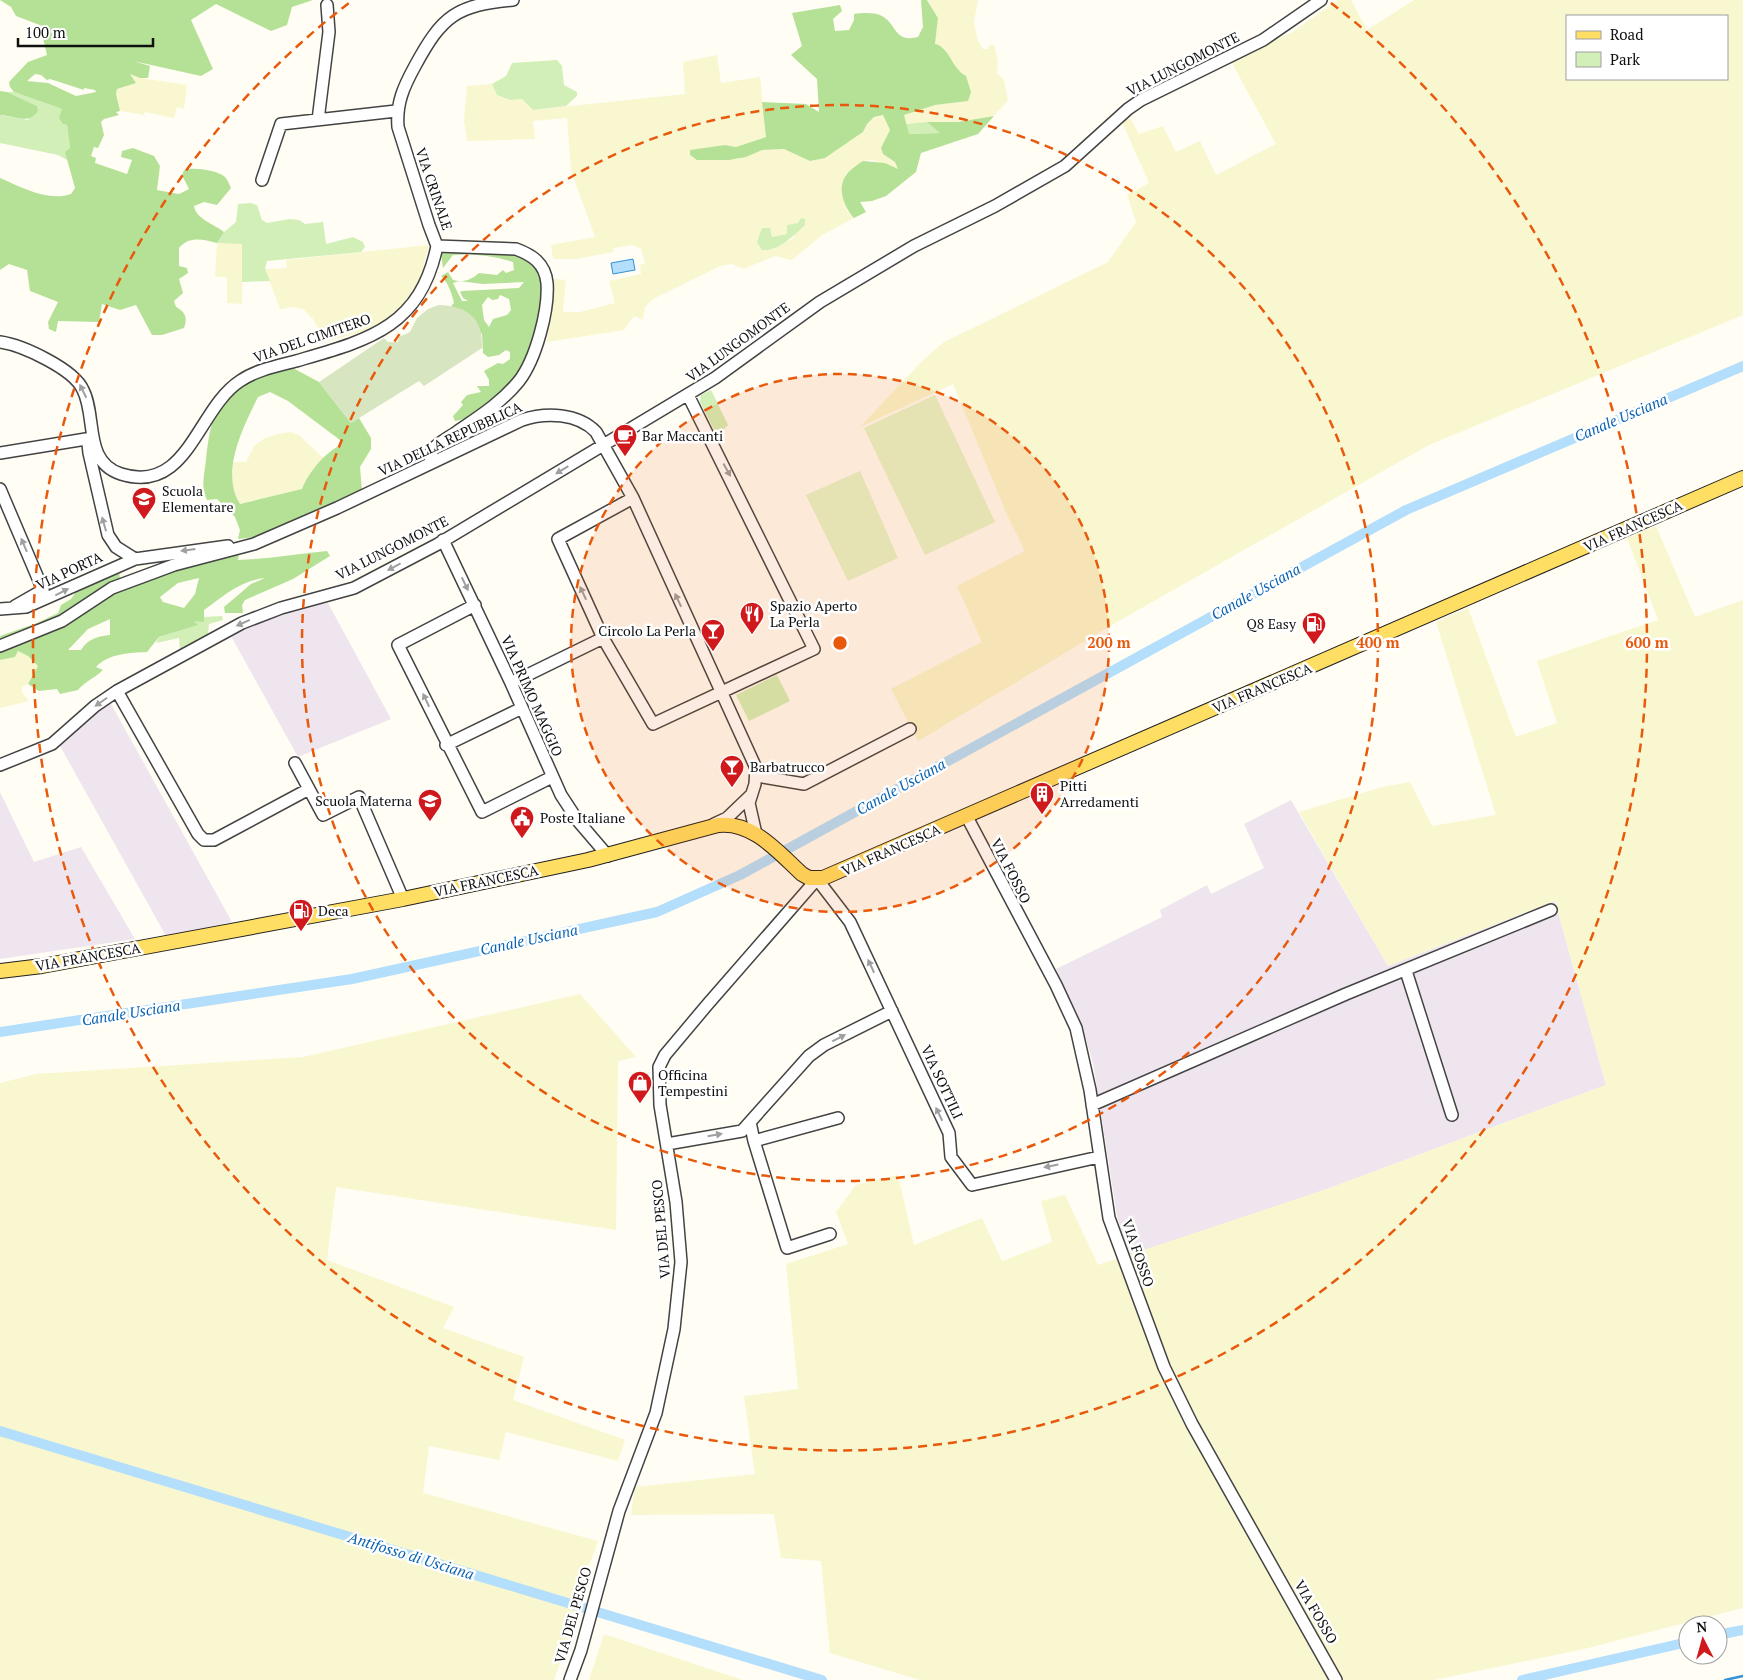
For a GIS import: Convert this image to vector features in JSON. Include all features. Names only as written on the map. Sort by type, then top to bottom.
[{"type":"main road","name":"VIA FRANCESCA","points":[[0,971],[42,966],[403,899],[608,856],[710,826],[723,824],[739,827],[756,834],[802,874],[817,879],[833,875],[1743,478]]},
{"type":"street","name":"VIA CRINALE","points":[[430,463],[429,457],[435,447],[493,407],[520,380],[535,348],[547,292],[545,273],[540,263],[527,253],[516,249],[437,246],[398,127],[396,111],[403,88],[430,37],[440,26],[459,12],[476,5],[513,0]]},
{"type":"street","name":"VIA LUNGOMONTE","points":[[0,765],[52,744],[95,706],[117,691],[242,623],[281,608],[354,588],[440,542],[726,372],[820,302],[914,246],[1008,200],[1065,166],[1128,109],[1141,100],[1263,40],[1321,0]]},
{"type":"street","points":[[318,120],[329,32],[327,5]]},
{"type":"street","points":[[262,180],[281,124],[396,111]]},
{"type":"street","name":"VIA DEL CIMITERO","points":[[92,438],[100,457],[116,472],[129,476],[147,476],[166,470],[182,456],[223,396],[239,382],[263,370],[369,337],[410,310],[426,284],[437,246]]},
{"type":"street","points":[[0,342],[16,346],[51,363],[78,380],[87,397],[92,438],[88,444],[89,453],[105,529],[116,547],[134,559]]},
{"type":"street","points":[[633,498],[558,539],[603,638],[652,724],[814,649],[688,395]]},
{"type":"street","name":"VIA DELLA REPUBBLICA","points":[[0,646],[62,620],[112,588],[140,576],[254,544],[522,420],[538,416],[561,416],[581,421],[591,427],[604,445],[633,498],[756,768],[757,776]]},
{"type":"street","points":[[3,452],[92,438]]},
{"type":"street","points":[[0,489],[3,505]]},
{"type":"street","name":"VIA PORTA","points":[[0,609],[16,606],[43,590],[3,505]]},
{"type":"street","name":"VIA PRIMO MAGGIO","points":[[440,542],[475,605],[552,776],[573,815],[608,856]]},
{"type":"street","name":"VIA DELLA REPUBBLICA","points":[[134,559],[215,546],[254,544]]},
{"type":"street","name":"VIA PORTA","points":[[16,606],[22,608],[53,597],[111,567],[134,559]]},
{"type":"street","points":[[475,605],[398,646],[446,745],[482,812],[552,776]]},
{"type":"street","points":[[511,683],[603,638]]},
{"type":"street","points":[[117,691],[198,834],[204,840],[214,840],[309,789]]},
{"type":"street","points":[[446,745],[522,708]]},
{"type":"street","points":[[739,827],[757,776],[804,784],[910,729]]},
{"type":"street","points":[[295,763],[323,815],[359,797],[403,899]]},
{"type":"street","points":[[710,826],[727,818],[747,801]]},
{"type":"street","points":[[747,801],[756,834]]},
{"type":"street","name":"VIA FOSSO","points":[[967,817],[1056,985],[1076,1028],[1092,1105],[1110,1218],[1125,1266],[1164,1367],[1192,1424],[1335,1676]]},
{"type":"street","name":"VIA SOTTILI","points":[[817,879],[850,922],[949,1133],[949,1150],[952,1157],[972,1185],[1099,1157]]},
{"type":"street","name":"VIA DEL PESCO","points":[[570,1680],[581,1650],[619,1510],[656,1413],[674,1329],[681,1262],[667,1144],[658,1089],[659,1066],[665,1055],[817,879]]},
{"type":"street","points":[[1092,1105],[1346,994],[1551,910]]},
{"type":"street","points":[[1406,971],[1452,1115]]},
{"type":"street","points":[[667,1144],[742,1131],[809,1056],[824,1045],[892,1011]]},
{"type":"street","points":[[754,1141],[838,1118]]},
{"type":"street","points":[[750,1122],[754,1141],[787,1248],[830,1234]]},
{"type":"shaded area","points":[[928,0],[978,0],[974,22],[978,41],[983,49],[988,49],[989,45],[994,45],[998,61],[997,73],[1004,80],[1008,100],[994,116],[958,122],[905,124],[904,115],[935,105],[968,101],[966,77],[957,72],[945,49],[935,44],[938,18]]},
{"type":"shaded area","points":[[1338,0],[1351,0],[1367,30],[1414,0],[1743,0],[1743,315],[1429,445],[1110,626],[918,741],[891,689],[982,642],[957,586],[1025,551],[1008,517],[953,384],[860,427],[923,360],[944,342],[1108,262],[1136,222],[1127,195],[1149,183],[1122,122],[1130,118],[1139,134],[1163,126],[1176,152],[1200,141],[1216,175],[1276,144],[1232,63],[1269,42],[1291,33]]},
{"type":"shaded area","points":[[717,55],[721,83],[760,77],[766,137],[736,147],[725,145],[709,148],[697,160],[737,159],[762,150],[784,149],[810,161],[825,158],[863,132],[867,124],[875,117],[883,115],[891,130],[881,148],[883,154],[895,162],[899,169],[872,160],[863,161],[846,175],[842,183],[843,199],[847,211],[854,218],[822,235],[792,260],[775,256],[743,269],[732,264],[720,266],[653,299],[645,307],[643,320],[634,316],[624,330],[547,342],[554,279],[566,280],[563,312],[580,312],[615,303],[609,281],[641,274],[640,265],[645,263],[641,249],[633,245],[613,248],[613,252],[577,259],[553,259],[551,245],[595,237],[571,171],[567,118],[533,121],[535,139],[467,141],[464,120],[467,86],[492,84],[497,95],[510,100],[522,99],[533,110],[685,94],[683,62]],"holes":[[[798,223],[794,238],[771,250],[770,228],[771,237],[787,234]]]},
{"type":"shaded area","points":[[129,74],[140,78],[187,85],[184,109],[177,107],[174,118],[145,112],[144,115],[120,111],[116,94],[117,89],[125,87]]},
{"type":"shaded area","points":[[217,243],[243,244],[242,304],[227,303],[227,277],[215,277]]},
{"type":"shaded area","points":[[429,245],[417,288],[405,303],[386,320],[365,331],[329,341],[323,338],[313,319],[303,309],[294,307],[280,309],[265,269],[287,268],[286,260]]},
{"type":"shaded area","points":[[291,432],[299,435],[324,459],[305,481],[302,489],[239,504],[232,484],[233,462],[246,462],[255,445],[265,438]]},
{"type":"shaded area","points":[[1656,526],[1695,617],[1743,600],[1743,1608],[1716,1615],[1678,1615],[1678,1625],[1584,1649],[1434,1680],[920,1680],[830,1653],[821,1561],[781,1558],[774,1514],[631,1515],[635,1487],[755,1474],[744,1396],[798,1389],[786,1264],[848,1244],[836,1212],[856,1185],[898,1175],[914,1245],[982,1218],[1002,1261],[1052,1242],[1041,1201],[1065,1195],[1098,1265],[1327,1189],[1606,1085],[1555,901],[1388,966],[1299,812],[1382,787],[1410,782],[1432,826],[1496,815],[1436,622],[1468,608],[1516,737],[1557,723],[1537,661],[1658,620],[1627,538]]},
{"type":"shaded area","points":[[328,603],[391,719],[298,757],[231,636],[275,616],[304,607]]},
{"type":"shaded area","points":[[18,651],[28,656],[38,666],[28,684],[22,687],[22,692],[29,701],[0,708],[0,660],[15,657]]},
{"type":"shaded area","points":[[110,702],[232,922],[166,936],[60,746]]},
{"type":"shaded area","points":[[0,792],[34,862],[81,847],[135,939],[0,959]]},
{"type":"shaded area","points":[[1291,800],[1388,966],[1555,901],[1606,1085],[1327,1189],[1128,1256],[1117,1216],[1093,1063],[1082,1027],[1056,969],[1162,917],[1160,910],[1207,885],[1211,894],[1264,868],[1244,824]]},
{"type":"shaded area","points":[[580,994],[636,1057],[618,1061],[616,1230],[336,1187],[327,1260],[454,1307],[443,1328],[524,1357],[513,1400],[625,1440],[618,1461],[506,1432],[499,1460],[429,1446],[423,1493],[598,1541],[586,1574],[573,1627],[554,1680],[0,1680],[0,1083],[36,1074],[303,1057]]},
{"type":"shaded area","points":[[604,1634],[743,1680],[589,1680]]},
{"type":"green space","points":[[0,0],[313,0],[292,7],[287,25],[271,31],[216,4],[191,20],[213,69],[201,76],[133,61],[150,66],[148,78],[140,78],[130,74],[136,83],[117,89],[116,94],[120,111],[116,112],[119,115],[104,119],[101,122],[104,135],[98,148],[94,147],[91,156],[96,158],[95,163],[127,174],[132,160],[121,157],[122,151],[133,148],[154,156],[160,166],[157,190],[179,194],[189,189],[182,175],[184,170],[193,169],[211,171],[221,175],[226,178],[231,188],[217,205],[204,202],[194,206],[195,211],[202,218],[224,232],[217,243],[191,240],[179,248],[179,266],[187,268],[188,273],[179,279],[183,293],[174,301],[176,307],[185,315],[184,328],[162,335],[152,335],[136,305],[120,310],[102,304],[99,322],[58,321],[56,332],[49,329],[48,322],[58,302],[30,291],[27,270],[9,264],[0,270],[0,178],[44,195],[62,196],[71,194],[75,188],[65,152],[70,148],[67,125],[63,124],[59,118],[62,109],[14,92],[10,87],[9,82],[28,62],[47,55],[43,38],[45,27],[16,16],[11,7]],"holes":[[[35,74],[41,75],[47,80],[50,79],[84,90],[84,88],[95,90],[96,92],[76,96],[48,83],[27,81]]]},
{"type":"green space","points":[[921,0],[927,0],[938,18],[935,44],[944,49],[957,68],[966,76],[971,92],[968,101],[935,105],[904,115],[909,134],[940,133],[927,122],[958,122],[994,116],[978,134],[921,153],[916,172],[886,196],[872,201],[860,202],[866,212],[854,218],[843,199],[842,187],[847,174],[863,161],[885,163],[898,169],[895,162],[883,154],[881,148],[890,130],[883,115],[874,117],[867,124],[863,132],[825,158],[810,161],[784,149],[762,150],[746,157],[729,160],[697,160],[690,155],[690,150],[725,145],[736,147],[766,137],[762,102],[806,104],[819,112],[817,79],[791,55],[802,46],[792,13],[840,5],[842,11],[833,19],[835,31],[849,30],[854,20],[854,14],[872,13],[887,19],[900,35],[910,38],[918,37],[923,27]]},
{"type":"green space","points":[[557,60],[562,66],[564,85],[577,92],[577,96],[566,106],[533,110],[522,99],[510,100],[497,95],[492,84],[506,76],[512,63]]},
{"type":"green space","points":[[0,91],[7,92],[37,106],[38,111],[26,119],[0,115]]},
{"type":"green space","points":[[7,92],[14,92],[62,109],[63,124],[67,125],[70,148],[66,153],[69,161],[58,155],[0,143],[0,115],[28,120],[37,106]]},
{"type":"green space","points":[[927,122],[941,133],[909,134],[905,124]]},
{"type":"green space","points":[[250,203],[257,205],[262,220],[267,223],[290,219],[299,220],[305,224],[323,222],[326,244],[353,237],[363,242],[365,247],[361,252],[267,261],[265,269],[270,281],[242,282],[242,244],[217,243],[224,232],[236,222],[238,204]]},
{"type":"green space","points":[[801,218],[805,219],[805,225],[791,238],[775,248],[762,250],[757,242],[762,228],[770,228],[772,237],[787,234],[787,225],[798,223]]},
{"type":"green space","points":[[447,251],[522,255],[538,267],[541,282],[540,315],[537,331],[525,363],[504,391],[469,417],[455,421],[453,416],[463,405],[461,402],[467,395],[481,392],[477,386],[489,386],[489,380],[484,371],[498,363],[503,364],[510,359],[510,352],[506,350],[499,355],[488,357],[483,353],[482,334],[451,306],[454,303],[452,296],[448,285],[441,276],[448,272],[453,280],[459,281],[453,283],[462,301],[468,301],[463,298],[460,292],[462,291],[519,288],[524,282],[483,284],[460,281],[470,279],[479,273],[497,275],[503,270],[506,273],[514,270],[513,262],[468,254],[453,255],[443,268],[441,254]],"holes":[[[500,295],[509,299],[511,310],[507,315],[493,319],[489,327],[484,320],[482,305],[488,297],[492,300],[498,299]]]},
{"type":"green space","points":[[439,305],[458,308],[472,316],[480,329],[482,348],[424,386],[419,381],[351,423],[319,382],[384,338],[388,342],[398,342],[399,337],[410,332],[417,318],[428,309]]},
{"type":"green space","points":[[291,367],[319,382],[351,423],[359,418],[371,438],[371,449],[360,467],[362,491],[256,537],[238,539],[240,530],[235,517],[217,499],[207,500],[205,495],[203,479],[211,426],[219,407],[232,391],[250,379]],"holes":[[[270,392],[288,401],[340,440],[341,445],[329,452],[318,463],[302,489],[240,504],[234,491],[232,478],[233,464],[240,436],[252,409],[258,397]]]},
{"type":"green space","points":[[711,390],[728,425],[717,436],[700,402],[701,395]]},
{"type":"green space","points":[[935,395],[995,522],[925,555],[864,428]]},
{"type":"green space","points":[[860,471],[898,558],[848,581],[806,495]]},
{"type":"green space","points":[[327,551],[330,556],[293,579],[245,600],[242,605],[243,613],[225,613],[224,607],[251,584],[265,578],[256,579],[232,590],[204,610],[204,622],[194,621],[198,625],[159,637],[147,652],[113,656],[101,662],[96,667],[103,670],[78,690],[60,694],[57,689],[39,691],[28,684],[38,666],[28,656],[18,651],[15,657],[0,660],[0,649],[2,648],[0,636],[37,623],[58,613],[61,605],[71,599],[78,589],[119,569],[120,580],[157,574],[239,553],[238,560]],"holes":[[[199,578],[195,594],[184,608],[163,602],[160,597],[178,583]],[[110,619],[110,635],[94,639],[81,650],[68,650],[88,629]]]},
{"type":"green space","points":[[222,616],[223,620],[209,624],[208,636],[180,651],[179,638],[156,643],[159,637],[197,625],[193,620],[204,622],[204,617]]},
{"type":"green space","points":[[777,675],[790,701],[749,721],[736,695]]},
{"type":"water","points":[[633,259],[635,270],[613,274],[611,263]]},
{"type":"waterway","name":"Canale Usciana","points":[[0,1032],[352,979],[657,912],[740,875],[1406,510],[1743,366]]},
{"type":"waterway","name":"Antifosso di Usciana","points":[[0,1431],[822,1680]]},
{"type":"waterway","name":"Antifosso di Usciana","points":[[1728,1633],[1743,1630]]},
{"type":"waterway","name":"Antifosso di Usciana","points":[[1522,1680],[1678,1644]]},
{"type":"waterway","points":[[1725,1680],[1743,1676]]},
{"type":"place","name":"Bar Maccanti","points":[[625,457]]},
{"type":"place","name":"Scuola Elementare","points":[[144,520]]},
{"type":"place","name":"Spazio Aperto La Perla","points":[[752,635]]},
{"type":"place","name":"Q8 Easy","points":[[1314,645]]},
{"type":"place","name":"Circolo La Perla","points":[[713,652]]},
{"type":"place","name":"Barbatrucco","points":[[732,788]]},
{"type":"place","name":"Pitti Arredamenti","points":[[1042,815]]},
{"type":"place","name":"Scuola Materna","points":[[430,822]]},
{"type":"place","name":"Poste Italiane","points":[[522,839]]},
{"type":"place","name":"Deca","points":[[301,932]]},
{"type":"place","name":"Officina Tempestini","points":[[640,1104]]}]
